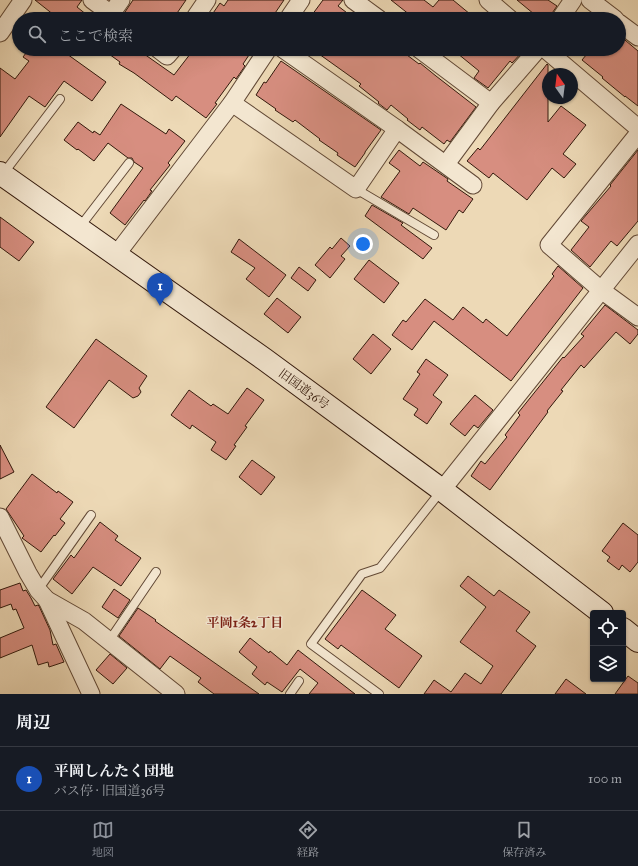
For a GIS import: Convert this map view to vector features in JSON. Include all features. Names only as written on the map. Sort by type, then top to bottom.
[{"type":"street","points":[[15,12],[23,0]]},
{"type":"street","points":[[92,0],[108,12]]},
{"type":"street","points":[[117,12],[122,0]]},
{"type":"street","points":[[199,12],[207,0]]},
{"type":"street","points":[[293,12],[301,0]]},
{"type":"street","points":[[353,0],[369,12]]},
{"type":"street","points":[[488,0],[502,12]]},
{"type":"street","points":[[565,12],[573,0]]},
{"type":"street","points":[[590,0],[605,12]]},
{"type":"street","points":[[0,33],[12,16]]},
{"type":"street","points":[[626,28],[638,37]]},
{"type":"street","points":[[116,255],[232,103],[263,56]]},
{"type":"street","points":[[293,56],[398,129],[473,185]]},
{"type":"street","points":[[428,56],[491,103]]},
{"type":"street","points":[[446,164],[491,103],[532,56]]},
{"type":"street","points":[[553,56],[638,128]]},
{"type":"street","points":[[232,103],[356,189],[398,129]]},
{"type":"street","points":[[638,134],[549,245],[601,290],[638,317]]},
{"type":"street","name":"旧国道36号","points":[[1,174],[270,364],[442,490],[598,610]]},
{"type":"street","points":[[442,490],[638,244]]},
{"type":"street","points":[[0,517],[28,573],[43,595],[91,694]]},
{"type":"street","points":[[43,595],[84,621],[176,694]]},
{"type":"street","points":[[626,631],[638,641]]},
{"type":"lane","points":[[1,174],[60,99]]},
{"type":"lane","points":[[78,228],[129,163]]},
{"type":"lane","points":[[356,189],[434,235]]},
{"type":"lane","points":[[379,694],[311,644],[362,574],[380,568],[442,490]]},
{"type":"lane","points":[[43,595],[91,515]]},
{"type":"lane","points":[[109,641],[156,572]]},
{"type":"lane","points":[[290,694],[299,681]]},
{"type":"building","points":[[35,0],[82,0],[77,7],[83,12],[50,12]]},
{"type":"building","points":[[133,0],[186,0],[178,12],[125,12]]},
{"type":"building","points":[[228,0],[284,0],[276,12],[214,12],[220,3],[224,6]]},
{"type":"building","points":[[323,0],[343,0],[338,6],[346,12],[314,12]]},
{"type":"building","points":[[391,0],[424,0],[433,7],[439,0],[453,0],[468,12],[406,12]]},
{"type":"building","points":[[517,0],[548,0],[557,6],[553,12],[532,12]]},
{"type":"building","points":[[626,41],[638,51],[638,106],[625,97],[582,60],[585,56],[626,56]]},
{"type":"building","points":[[70,56],[106,82],[92,101],[64,81],[45,107],[29,96],[0,137],[0,68],[15,79],[29,61],[23,57]]},
{"type":"building","points":[[112,56],[147,56],[174,75],[189,56],[248,56],[243,64],[245,66],[236,79],[234,77],[206,118],[176,96],[172,101],[134,73],[119,64],[120,62]]},
{"type":"building","points":[[322,56],[408,56],[419,64],[420,63],[476,107],[450,142],[447,140],[444,144],[422,127],[420,130],[391,105],[387,110],[359,86],[361,84]]},
{"type":"building","points":[[461,56],[518,56],[512,63],[510,61],[488,88],[474,78],[479,71]]},
{"type":"building","points":[[281,61],[381,130],[355,167],[337,155],[338,153],[319,140],[320,139],[295,120],[293,122],[256,95],[264,82],[266,83]]},
{"type":"building","points":[[542,70],[542,104],[548,104],[548,122],[561,106],[586,125],[563,154],[576,164],[564,178],[552,168],[527,200],[493,173],[489,178],[467,161],[478,148],[480,150]]},
{"type":"building","points":[[121,104],[166,134],[169,129],[185,141],[168,163],[170,165],[150,190],[152,191],[145,201],[144,200],[125,225],[110,213],[143,168],[134,162],[132,158],[128,158],[108,143],[94,161],[64,140],[78,122],[93,133],[94,131],[100,135]]},
{"type":"building","points":[[399,150],[420,166],[423,162],[448,179],[447,181],[473,199],[463,213],[459,210],[446,230],[413,208],[409,214],[381,197],[400,171],[389,163]]},
{"type":"building","points":[[638,150],[638,221],[617,246],[611,241],[590,267],[571,250],[589,227],[581,221],[611,186],[610,185]]},
{"type":"building","points":[[372,205],[403,223],[401,225],[432,248],[423,259],[365,216]]},
{"type":"building","points":[[0,217],[34,242],[19,261],[0,247]]},
{"type":"building","points":[[341,238],[350,246],[341,256],[345,259],[330,278],[315,265],[330,247],[332,249]]},
{"type":"building","points":[[239,239],[286,275],[269,297],[246,279],[255,268],[231,252]]},
{"type":"building","points":[[369,260],[399,283],[384,303],[354,279]]},
{"type":"building","points":[[558,266],[583,288],[511,381],[434,321],[412,350],[392,335],[403,320],[406,322],[425,299],[453,320],[463,307],[483,323],[486,319],[507,336],[554,276],[552,274]]},
{"type":"building","points":[[299,267],[316,280],[308,291],[291,278]]},
{"type":"building","points":[[277,298],[301,317],[288,333],[264,314]]},
{"type":"building","points":[[605,305],[638,330],[638,334],[630,344],[616,332],[584,368],[581,365],[561,390],[563,391],[490,490],[471,476],[481,461],[485,464],[507,437],[505,435],[520,415],[518,413],[563,357],[564,358],[584,336],[581,334]]},
{"type":"building","points":[[373,334],[391,349],[371,374],[353,359]]},
{"type":"building","points":[[96,339],[147,376],[139,388],[141,392],[138,396],[133,398],[109,380],[74,428],[46,407]]},
{"type":"building","points":[[426,359],[448,375],[433,395],[442,402],[427,424],[414,415],[418,409],[403,399],[420,374],[417,372]]},
{"type":"building","points":[[247,388],[264,400],[245,426],[247,427],[234,445],[236,446],[226,460],[211,450],[216,442],[192,425],[190,429],[171,415],[189,390],[211,406],[213,404],[228,414]]},
{"type":"building","points":[[475,395],[493,410],[478,428],[474,425],[465,436],[450,424]]},
{"type":"building","points":[[0,445],[14,472],[0,479]]},
{"type":"building","points":[[252,460],[275,477],[261,495],[239,477]]},
{"type":"building","points":[[32,474],[57,493],[58,491],[73,502],[60,519],[65,523],[41,552],[22,538],[24,536],[6,509]]},
{"type":"building","points":[[100,522],[118,536],[115,540],[141,558],[121,586],[93,567],[72,594],[53,579],[71,555],[74,558]]},
{"type":"building","points":[[623,523],[638,535],[638,562],[630,572],[622,565],[619,570],[607,561],[610,557],[602,551]]},
{"type":"building","points":[[468,576],[494,596],[499,590],[530,612],[516,631],[536,646],[501,694],[424,694],[434,680],[451,692],[465,673],[481,684],[493,666],[460,642],[486,607],[460,586]]},
{"type":"building","points":[[20,583],[23,591],[26,590],[35,606],[39,606],[50,630],[53,645],[56,644],[64,662],[49,667],[48,662],[38,665],[32,645],[0,658],[0,638],[24,628],[16,609],[13,610],[11,604],[0,608],[0,590]]},
{"type":"building","points":[[114,589],[130,600],[118,618],[102,607]]},
{"type":"building","points":[[362,590],[396,615],[385,629],[422,656],[399,688],[341,645],[338,649],[325,639]]},
{"type":"building","points":[[138,608],[259,694],[214,694],[198,682],[201,678],[170,656],[160,669],[119,636]]},
{"type":"building","points":[[250,638],[269,653],[270,651],[287,665],[298,650],[355,694],[309,694],[318,683],[300,669],[282,692],[267,682],[265,685],[252,674],[257,667],[239,652]]},
{"type":"building","points":[[110,654],[127,668],[113,684],[96,670]]},
{"type":"building","points":[[628,676],[638,683],[638,694],[615,694],[624,682],[626,682]]},
{"type":"building","points":[[566,679],[586,694],[555,694]]},
{"type":"place","name":"平岡しんたく団地","points":[[160,306]]},
{"type":"district","name":"平岡1条2丁目","points":[[245,623]]}]
